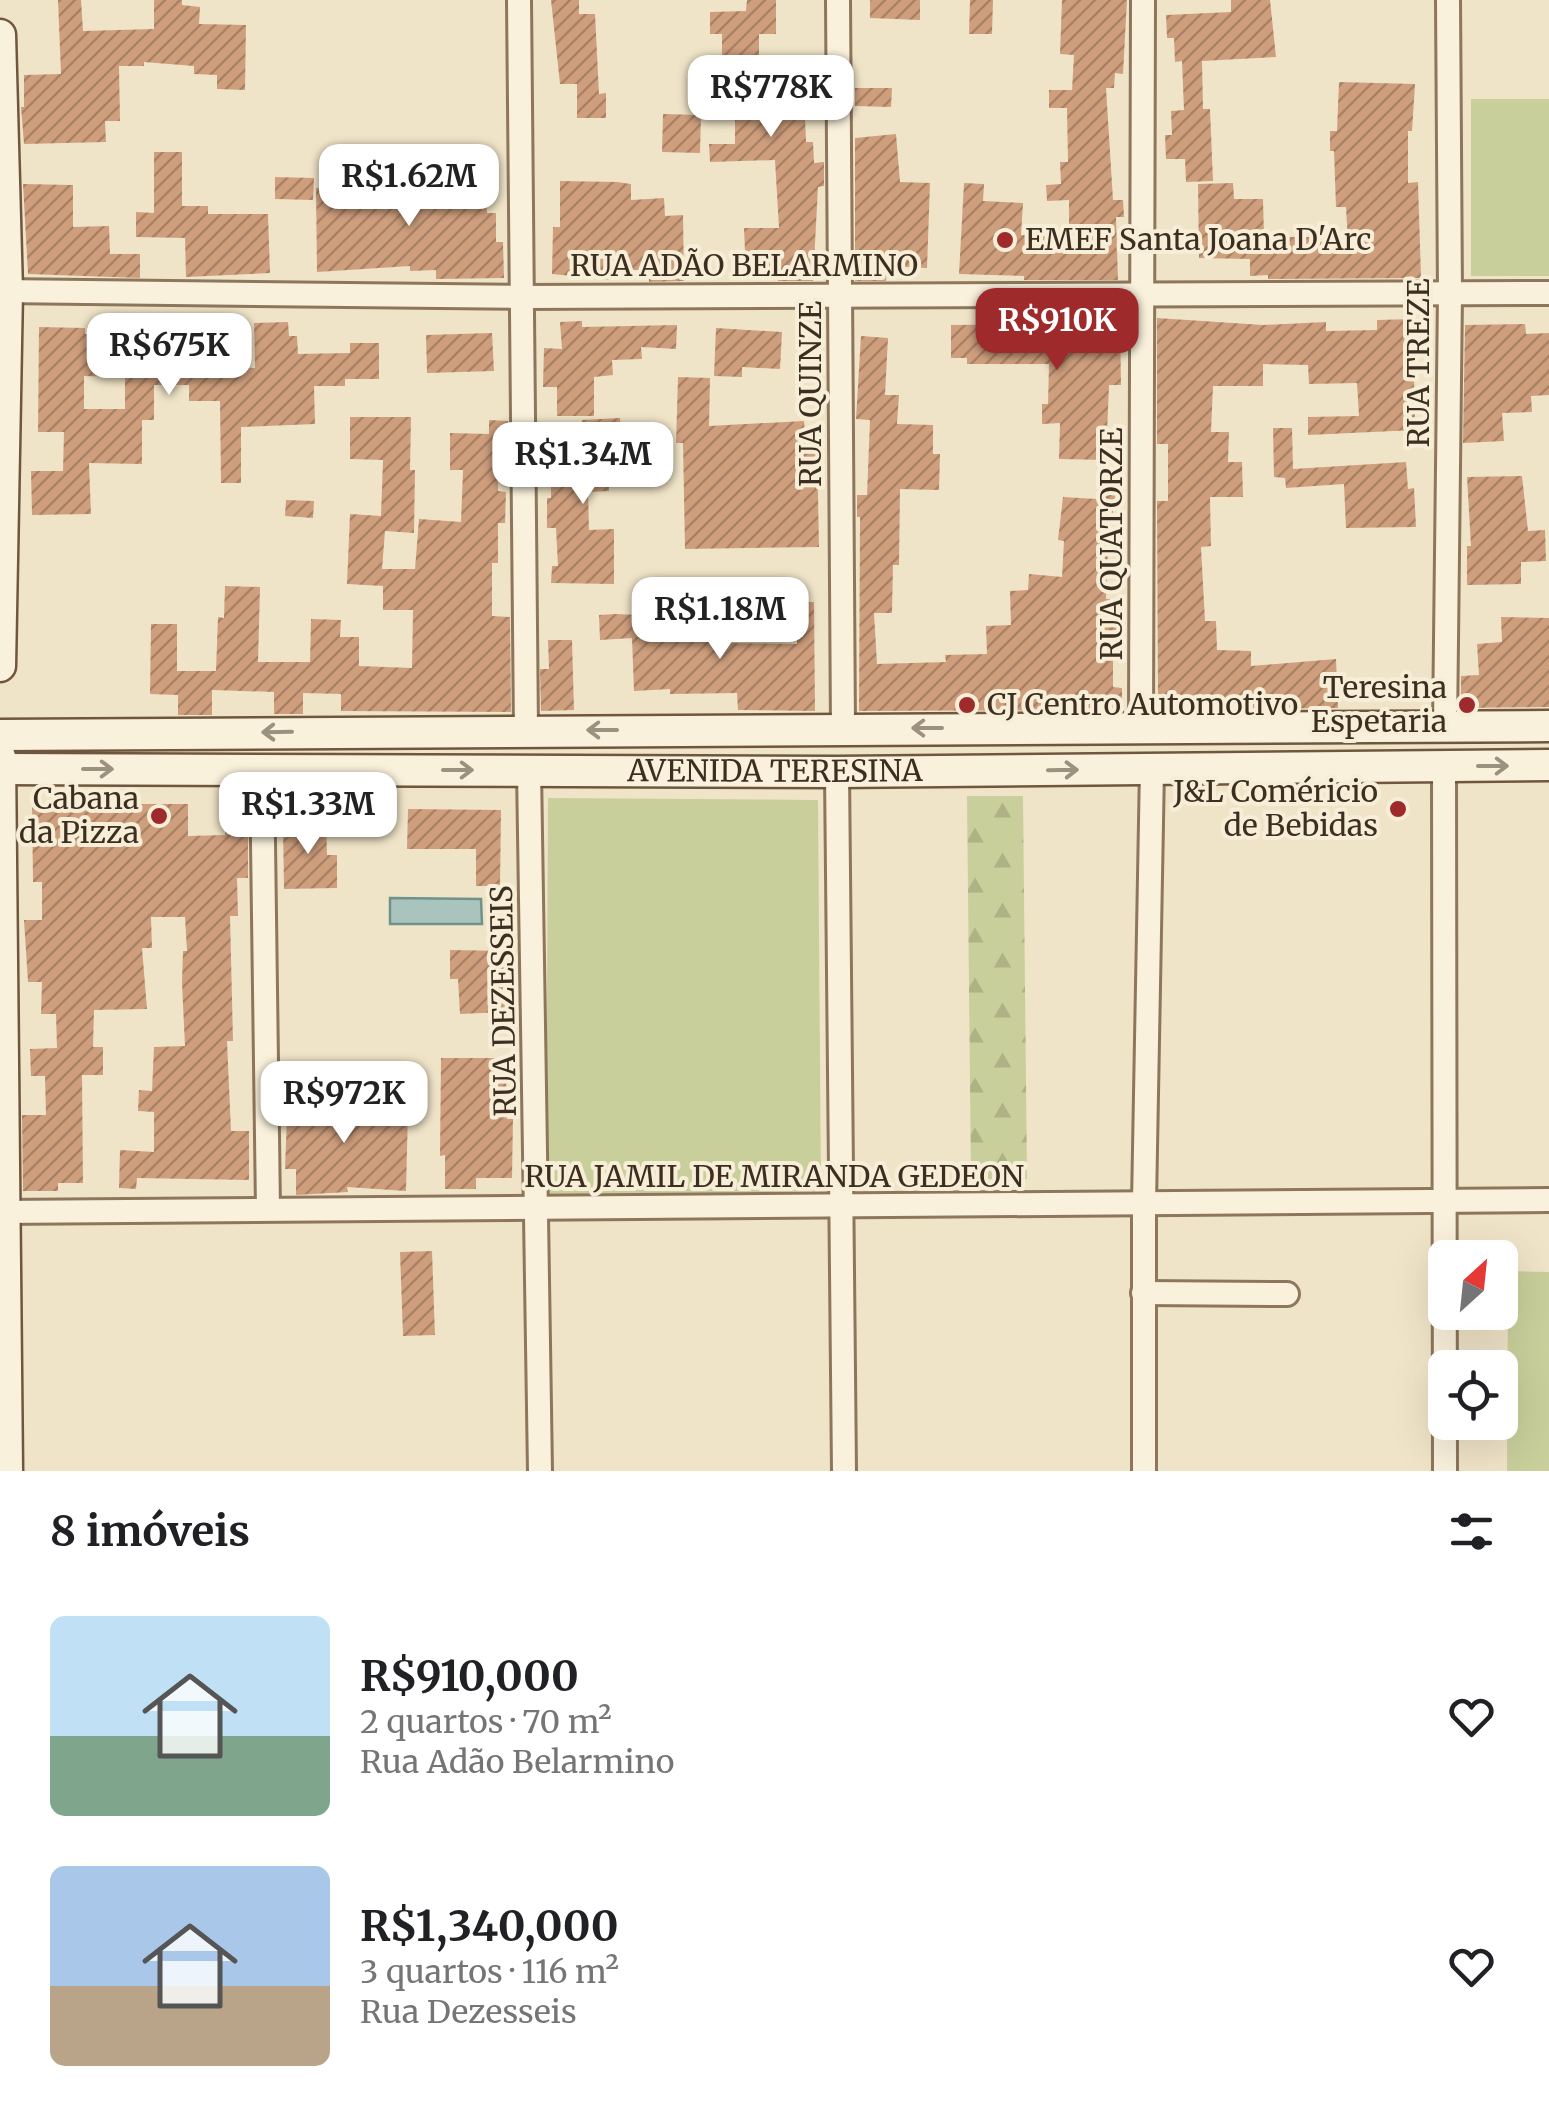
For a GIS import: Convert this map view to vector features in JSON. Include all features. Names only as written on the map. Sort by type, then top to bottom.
[{"type":"main road","points":[[0,35],[0,666]]},
{"type":"main road","name":"AVENIDA TERESINA","points":[[0,735],[1549,726]]},
{"type":"main road","points":[[971,728],[972,771]]},
{"type":"main road","points":[[0,757],[8,1471]]},
{"type":"main road","name":"AVENIDA TERESINA","points":[[0,769],[836,772],[1549,766]]},
{"type":"street","points":[[519,0],[526,730]]},
{"type":"street","name":"RUA QUINZE","points":[[838,0],[843,728]]},
{"type":"street","name":"RUA QUATORZE","points":[[1141,728],[1143,0]]},
{"type":"street","name":"RUA TREZE","points":[[1445,726],[1450,294],[1448,0]]},
{"type":"street","name":"RUA ADÃO BELARMINO","points":[[3,292],[521,297],[1549,293]]},
{"type":"street","points":[[1444,766],[1445,1471]]},
{"type":"street","points":[[1144,1471],[1144,1204],[1152,768]]},
{"type":"street","points":[[262,769],[268,1209]]},
{"type":"street","name":"RUA DEZESSEIS","points":[[530,770],[540,1471]]},
{"type":"street","points":[[836,772],[844,1471]]},
{"type":"street","name":"RUA JAMIL DE MIRANDA GEDEON","points":[[3,1212],[1549,1200]]},
{"type":"street","points":[[1144,1293],[1287,1294]]},
{"type":"green space","points":[[1471,99],[1549,99],[1549,276],[1471,276]]},
{"type":"green space","points":[[967,796],[1023,796],[1027,1179],[971,1179]]},
{"type":"green space","points":[[548,798],[818,800],[821,1191],[546,1196]]},
{"type":"green space","points":[[1518,1271],[1549,1272],[1549,1471],[1507,1471],[1507,1440],[1518,1440],[1518,1350],[1508,1350],[1508,1330],[1518,1330]]},
{"type":"water","points":[[390,898],[481,899],[482,924],[390,924]]},
{"type":"building","points":[[58,0],[81,0],[83,31],[154,29],[154,0],[182,0],[182,5],[200,7],[199,24],[246,25],[245,90],[217,89],[217,75],[194,74],[194,66],[144,62],[144,66],[119,66],[120,121],[105,121],[106,142],[24,144],[24,75],[61,74]]},
{"type":"building","points":[[551,0],[579,0],[579,14],[595,14],[599,94],[606,93],[606,118],[577,118],[577,84],[560,84]]},
{"type":"building","points":[[747,0],[776,0],[776,34],[759,34],[759,69],[812,66],[814,93],[804,93],[806,142],[813,142],[814,163],[824,162],[824,186],[818,187],[813,281],[778,281],[778,272],[746,273],[744,228],[779,228],[775,160],[710,162],[709,144],[735,144],[735,98],[722,98],[722,34],[710,34],[710,12],[746,11]]},
{"type":"building","points":[[870,0],[920,0],[920,20],[870,18]]},
{"type":"building","points":[[970,0],[993,0],[992,34],[969,34]]},
{"type":"building","points":[[1062,0],[1127,0],[1123,74],[1115,73],[1114,88],[1106,88],[1113,200],[1123,200],[1124,217],[1116,217],[1118,280],[1024,280],[1024,276],[959,274],[964,183],[984,184],[983,201],[1023,203],[1021,235],[1069,237],[1069,200],[1047,201],[1046,185],[1061,184],[1060,162],[1068,162],[1067,108],[1049,108],[1049,90],[1072,90],[1074,55],[1060,54]]},
{"type":"building","points":[[1231,0],[1270,0],[1276,57],[1202,61],[1203,109],[1210,109],[1213,181],[1186,182],[1185,159],[1166,159],[1165,135],[1172,135],[1171,111],[1184,110],[1182,61],[1175,62],[1174,38],[1167,38],[1166,15],[1231,12]]},
{"type":"building","points":[[1339,82],[1415,84],[1412,131],[1408,131],[1408,183],[1418,182],[1421,278],[1268,279],[1268,275],[1250,276],[1250,259],[1199,258],[1198,184],[1233,183],[1234,199],[1263,199],[1264,237],[1348,241],[1346,207],[1336,207],[1334,151],[1330,151],[1330,131],[1337,131]]},
{"type":"building","points":[[855,88],[892,88],[891,107],[855,106]]},
{"type":"building","points":[[663,114],[701,115],[700,153],[662,152]]},
{"type":"building","points":[[896,134],[900,182],[930,183],[927,268],[887,266],[886,281],[855,281],[855,138]]},
{"type":"building","points":[[154,152],[182,152],[182,206],[208,206],[208,214],[268,214],[270,273],[186,277],[185,238],[136,237],[136,212],[154,213]]},
{"type":"building","points":[[275,177],[314,178],[313,200],[275,199]]},
{"type":"building","points":[[417,177],[417,183],[486,182],[487,213],[496,213],[496,242],[503,242],[504,278],[436,279],[436,270],[410,271],[410,266],[317,272],[316,188],[381,188],[381,178]]},
{"type":"building","points":[[560,181],[631,184],[631,200],[664,198],[665,216],[683,215],[684,281],[649,282],[649,270],[614,270],[614,280],[552,274],[553,227],[560,227]]},
{"type":"building","points":[[23,184],[73,185],[73,227],[109,226],[110,254],[140,254],[140,278],[28,274]]},
{"type":"building","points":[[1157,318],[1263,325],[1326,322],[1326,331],[1377,330],[1377,320],[1413,319],[1415,430],[1308,435],[1308,417],[1359,416],[1357,383],[1309,384],[1308,365],[1263,364],[1263,386],[1213,386],[1211,432],[1229,432],[1228,462],[1242,462],[1243,497],[1210,497],[1211,546],[1201,547],[1205,621],[1216,621],[1217,650],[1251,651],[1251,666],[1336,659],[1338,708],[1253,709],[1253,704],[1218,703],[1218,709],[1196,709],[1196,704],[1158,705],[1157,501],[1168,501],[1168,444],[1157,444]]},
{"type":"building","points":[[582,321],[582,327],[677,325],[676,349],[641,347],[642,359],[612,360],[613,375],[594,377],[594,416],[557,416],[557,387],[543,387],[544,348],[562,349],[560,322]]},
{"type":"building","points":[[288,322],[289,336],[297,336],[298,354],[350,353],[350,343],[379,343],[379,379],[345,379],[345,386],[314,386],[315,424],[241,427],[241,483],[221,483],[220,401],[189,401],[189,385],[154,385],[154,420],[142,420],[142,464],[89,463],[91,514],[32,515],[31,471],[63,471],[64,432],[38,432],[39,327],[85,328],[85,334],[120,335],[120,350],[158,350],[158,336],[178,336],[178,341],[217,341],[217,367],[255,368],[254,323]],"holes":[[[84,376],[125,377],[125,409],[84,409]]]},
{"type":"building","points":[[1120,323],[1121,385],[1109,385],[1106,460],[1059,459],[1060,423],[1042,424],[1042,404],[1048,404],[1049,364],[967,364],[967,358],[951,358],[951,325]]},
{"type":"building","points":[[1525,324],[1526,334],[1549,333],[1549,395],[1531,396],[1532,412],[1502,413],[1504,441],[1463,443],[1465,325]]},
{"type":"building","points":[[716,328],[782,332],[780,369],[742,367],[742,377],[714,376]]},
{"type":"building","points":[[492,333],[494,371],[427,373],[426,335]]},
{"type":"building","points":[[861,336],[888,338],[885,395],[899,395],[897,424],[933,425],[933,454],[940,454],[939,490],[900,489],[899,565],[893,565],[892,613],[874,613],[877,664],[946,662],[945,655],[987,654],[986,626],[1011,625],[1010,591],[1028,590],[1029,574],[1062,577],[1064,541],[1058,540],[1063,497],[1097,499],[1098,488],[1116,489],[1106,599],[1110,599],[1110,616],[1120,616],[1120,635],[1113,635],[1113,687],[1122,688],[1122,704],[1113,704],[1113,710],[859,711],[857,495],[867,495],[870,420],[856,419]]},
{"type":"building","points":[[678,377],[710,378],[709,426],[804,421],[806,444],[817,444],[819,547],[685,549],[683,443],[676,443]]},
{"type":"building","points":[[350,417],[411,417],[414,533],[385,531],[382,569],[415,569],[419,519],[461,522],[463,470],[450,470],[450,433],[489,434],[489,420],[508,421],[508,451],[499,451],[498,491],[506,492],[505,523],[498,523],[498,563],[492,563],[492,616],[510,617],[511,712],[341,711],[341,694],[303,693],[303,714],[274,714],[274,692],[212,690],[212,715],[178,715],[178,695],[150,694],[151,624],[177,624],[177,671],[216,671],[218,617],[224,618],[225,586],[260,587],[258,662],[310,662],[311,619],[341,620],[340,637],[359,637],[359,666],[412,668],[413,610],[383,610],[383,586],[347,584],[350,514],[381,516],[383,460],[350,459]]},
{"type":"building","points":[[620,418],[622,446],[608,447],[609,491],[588,492],[589,530],[614,529],[614,584],[551,583],[552,566],[558,566],[556,528],[547,528],[551,451],[584,451],[582,420]]},
{"type":"building","points":[[1273,428],[1292,428],[1293,469],[1406,462],[1408,489],[1414,488],[1416,527],[1346,528],[1344,484],[1286,488],[1285,478],[1274,477]]},
{"type":"building","points":[[1522,476],[1528,531],[1545,530],[1546,561],[1521,562],[1521,584],[1467,585],[1467,546],[1471,546],[1467,477]]},
{"type":"building","points":[[286,500],[314,501],[313,518],[285,516]]},
{"type":"building","points":[[796,602],[814,602],[815,711],[738,710],[737,693],[634,691],[632,638],[600,640],[599,615],[615,614],[663,616],[663,626],[709,625],[710,643],[797,644]]},
{"type":"building","points":[[1501,617],[1549,618],[1549,707],[1461,708],[1461,676],[1479,675],[1477,644],[1502,642]]},
{"type":"building","points":[[548,640],[572,640],[574,710],[541,711],[540,669],[549,669]]},
{"type":"building","points":[[32,804],[188,804],[188,836],[225,835],[225,820],[248,820],[248,878],[237,878],[238,916],[230,916],[233,1041],[227,1041],[231,1131],[249,1131],[249,1180],[137,1178],[136,1189],[119,1188],[120,1150],[154,1152],[154,1112],[138,1111],[139,1090],[152,1091],[154,1047],[185,1046],[185,917],[151,917],[152,948],[142,948],[147,1009],[94,1010],[93,1047],[103,1047],[103,1075],[82,1075],[83,1183],[58,1183],[58,1191],[23,1191],[22,1115],[46,1115],[45,1076],[31,1076],[30,1049],[57,1048],[56,1014],[41,1014],[42,982],[28,982],[24,920],[42,920],[42,882],[33,882]]},
{"type":"building","points":[[408,809],[501,810],[500,886],[476,886],[476,849],[407,849]]},
{"type":"building","points":[[326,822],[327,855],[337,855],[337,888],[284,889],[283,823]]},
{"type":"building","points":[[450,950],[514,951],[513,980],[504,980],[505,1012],[460,1014],[458,979],[450,979]]},
{"type":"building","points":[[441,1058],[514,1058],[514,1076],[506,1076],[507,1119],[513,1119],[512,1178],[476,1178],[476,1189],[445,1189],[445,1155],[440,1156]]},
{"type":"building","points":[[395,1080],[413,1081],[411,1109],[395,1109]]},
{"type":"building","points":[[329,1088],[329,1109],[408,1111],[406,1191],[347,1187],[348,1192],[296,1195],[296,1169],[285,1169],[288,1089]]},
{"type":"building","points":[[432,1251],[435,1335],[403,1336],[400,1252]]},
{"type":"place","name":"EMEF Santa Joana D'Arc","points":[[1005,240]]},
{"type":"place","name":"CJ Centro Automotivo","points":[[967,705]]},
{"type":"place","name":"Teresina Espetaria","points":[[1467,705]]},
{"type":"place","name":"J&L Coméricio de Bebidas","points":[[1398,809]]},
{"type":"place","name":"Cabana da Pizza","points":[[159,816]]}]
